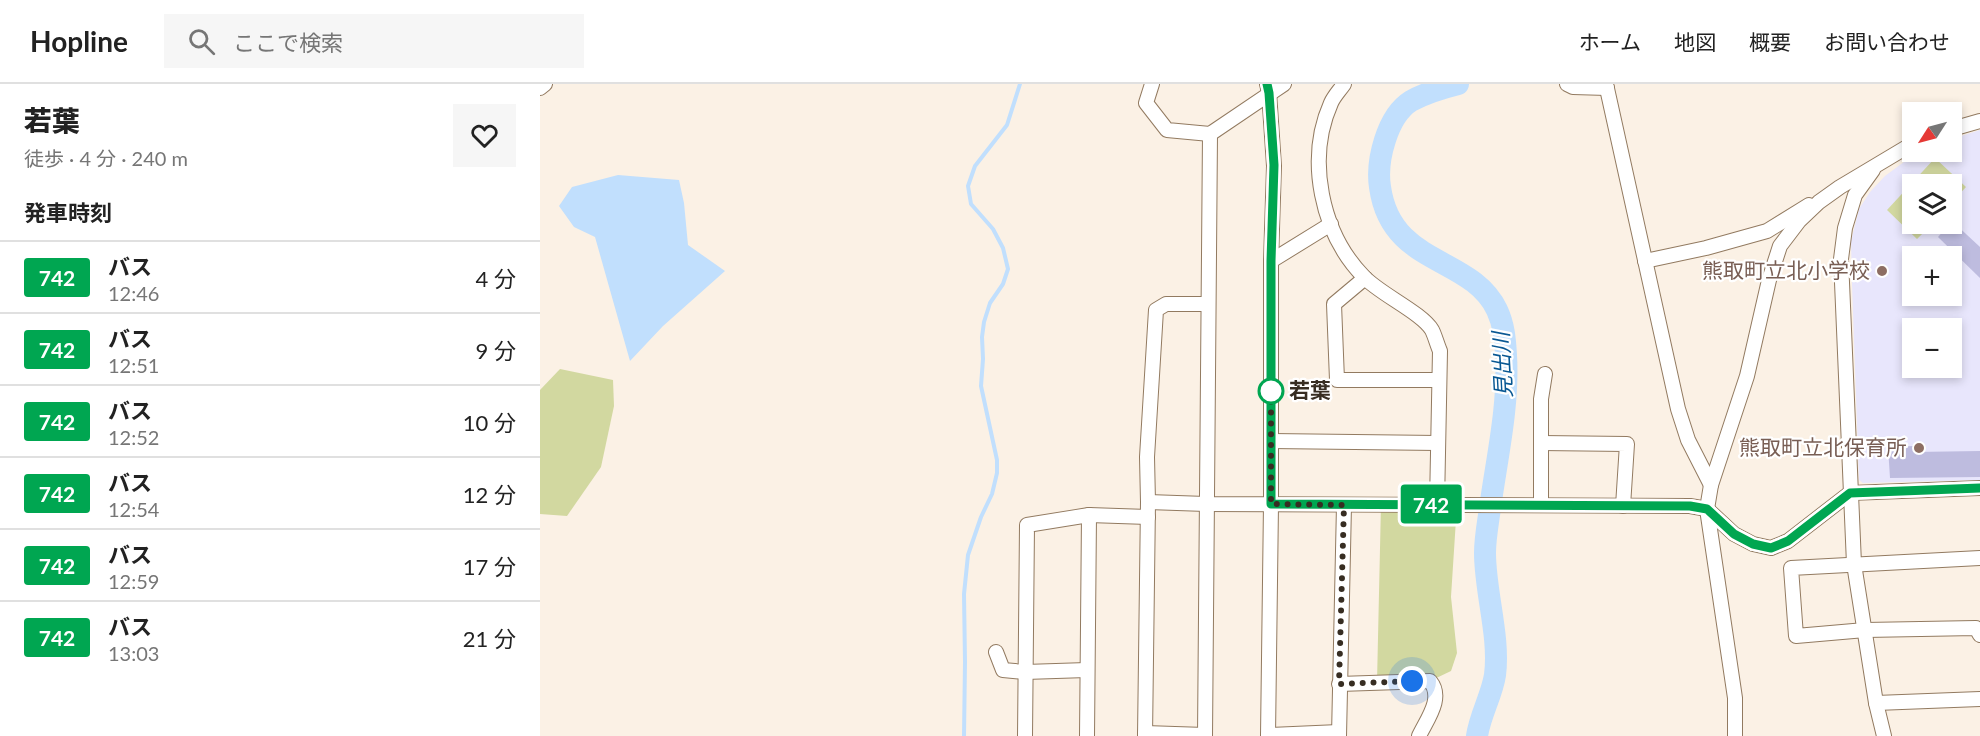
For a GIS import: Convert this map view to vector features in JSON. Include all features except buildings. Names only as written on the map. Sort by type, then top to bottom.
[{"type":"street","points":[[540,88],[544,84]]},
{"type":"street","points":[[1152,84],[1146,103],[1167,130],[1210,134],[1268,88],[1284,84]]},
{"type":"street","points":[[1344,84],[1332,101],[1321,134],[1319,166],[1321,191],[1331,224],[1342,247],[1365,279],[1383,294],[1422,319],[1431,329],[1440,351],[1437,504]]},
{"type":"street","points":[[1567,84],[1573,87],[1606,86],[1678,409],[1688,440],[1711,485]]},
{"type":"street","points":[[1268,88],[1274,165],[1271,261],[1269,736],[1339,734],[1344,505]]},
{"type":"street","points":[[1962,126],[1980,121]]},
{"type":"street","points":[[1208,303],[1166,303],[1156,310],[1147,457],[1145,735],[1205,736],[1210,134]]},
{"type":"street","points":[[1735,736],[1735,698],[1707,509],[1711,485],[1747,376],[1768,280],[1780,246],[1799,221],[1819,202],[1902,150]]},
{"type":"street","points":[[1876,165],[1855,195],[1845,228],[1841,260],[1854,564],[1876,704],[1884,736]]},
{"type":"street","points":[[1645,261],[1767,231],[1803,207],[1819,202]]},
{"type":"street","points":[[1271,261],[1331,224]]},
{"type":"street","points":[[1365,279],[1334,304],[1337,380],[1439,380]]},
{"type":"street","points":[[1541,506],[1541,399],[1545,374]]},
{"type":"street","points":[[1271,441],[1438,443]]},
{"type":"street","points":[[1541,443],[1627,444],[1623,506]]},
{"type":"street","points":[[1148,502],[1690,506],[1707,509],[1734,534],[1753,544],[1771,548],[1788,541],[1850,493],[1980,488]]},
{"type":"street","points":[[1025,736],[1027,525],[1089,516],[1148,517]]},
{"type":"street","points":[[1087,736],[1089,516]]},
{"type":"street","points":[[1980,558],[1791,568],[1796,636],[1865,630],[1976,628],[1980,635]]},
{"type":"street","points":[[996,652],[1003,670],[1024,672],[1087,670]]},
{"type":"street","points":[[1339,684],[1430,681],[1435,687],[1435,703],[1419,736]]},
{"type":"street","points":[[1876,704],[1980,699]]},
{"type":"shaded area","name":"熊取町立北小学校","points":[[1980,130],[1980,480],[1863,483],[1859,480],[1851,241],[1859,209],[1870,192],[1885,176],[1904,162],[1962,162],[1962,136]]},
{"type":"shaded area","points":[[618,175],[679,180],[688,245],[725,271],[663,326],[630,361],[595,237],[574,227],[559,206],[572,187]]},
{"type":"green space","points":[[1931,162],[1939,162],[1952,174],[1920,174]]},
{"type":"green space","points":[[1902,194],[1902,224],[1887,210]]},
{"type":"green space","points":[[1912,234],[1922,234],[1917,239]]},
{"type":"green space","points":[[560,369],[613,380],[614,406],[601,467],[567,516],[540,514],[540,390]]},
{"type":"green space","points":[[1381,504],[1457,504],[1451,597],[1457,653],[1451,671],[1430,681],[1377,682]]},
{"type":"waterway","points":[[964,736],[964,594],[968,555],[981,517],[992,494],[997,473],[997,460],[981,386],[982,337],[990,303],[1003,284],[1008,269],[1003,248],[993,229],[971,204],[968,186],[975,166],[1007,125],[1020,84]]},
{"type":"waterway","name":"見出川","points":[[1458,84],[1411,101],[1395,117],[1385,140],[1379,176],[1387,213],[1399,232],[1415,247],[1469,279],[1485,292],[1497,310],[1504,332],[1506,393],[1485,553],[1496,645],[1495,675],[1477,736]]},
{"type":"bus line","name":"742","points":[[1267,84],[1274,165],[1271,261],[1271,504],[1690,506],[1707,509],[1734,534],[1753,544],[1771,548],[1788,541],[1850,493],[1980,488]]},
{"type":"place","name":"熊取町立北小学校","points":[[1882,271]]},
{"type":"place","name":"若葉","points":[[1271,391]]},
{"type":"place","name":"熊取町立北保育所","points":[[1919,448]]},
{"type":"route","points":[[1271,391],[1271,504],[1344,505],[1339,684],[1412,681]]}]
